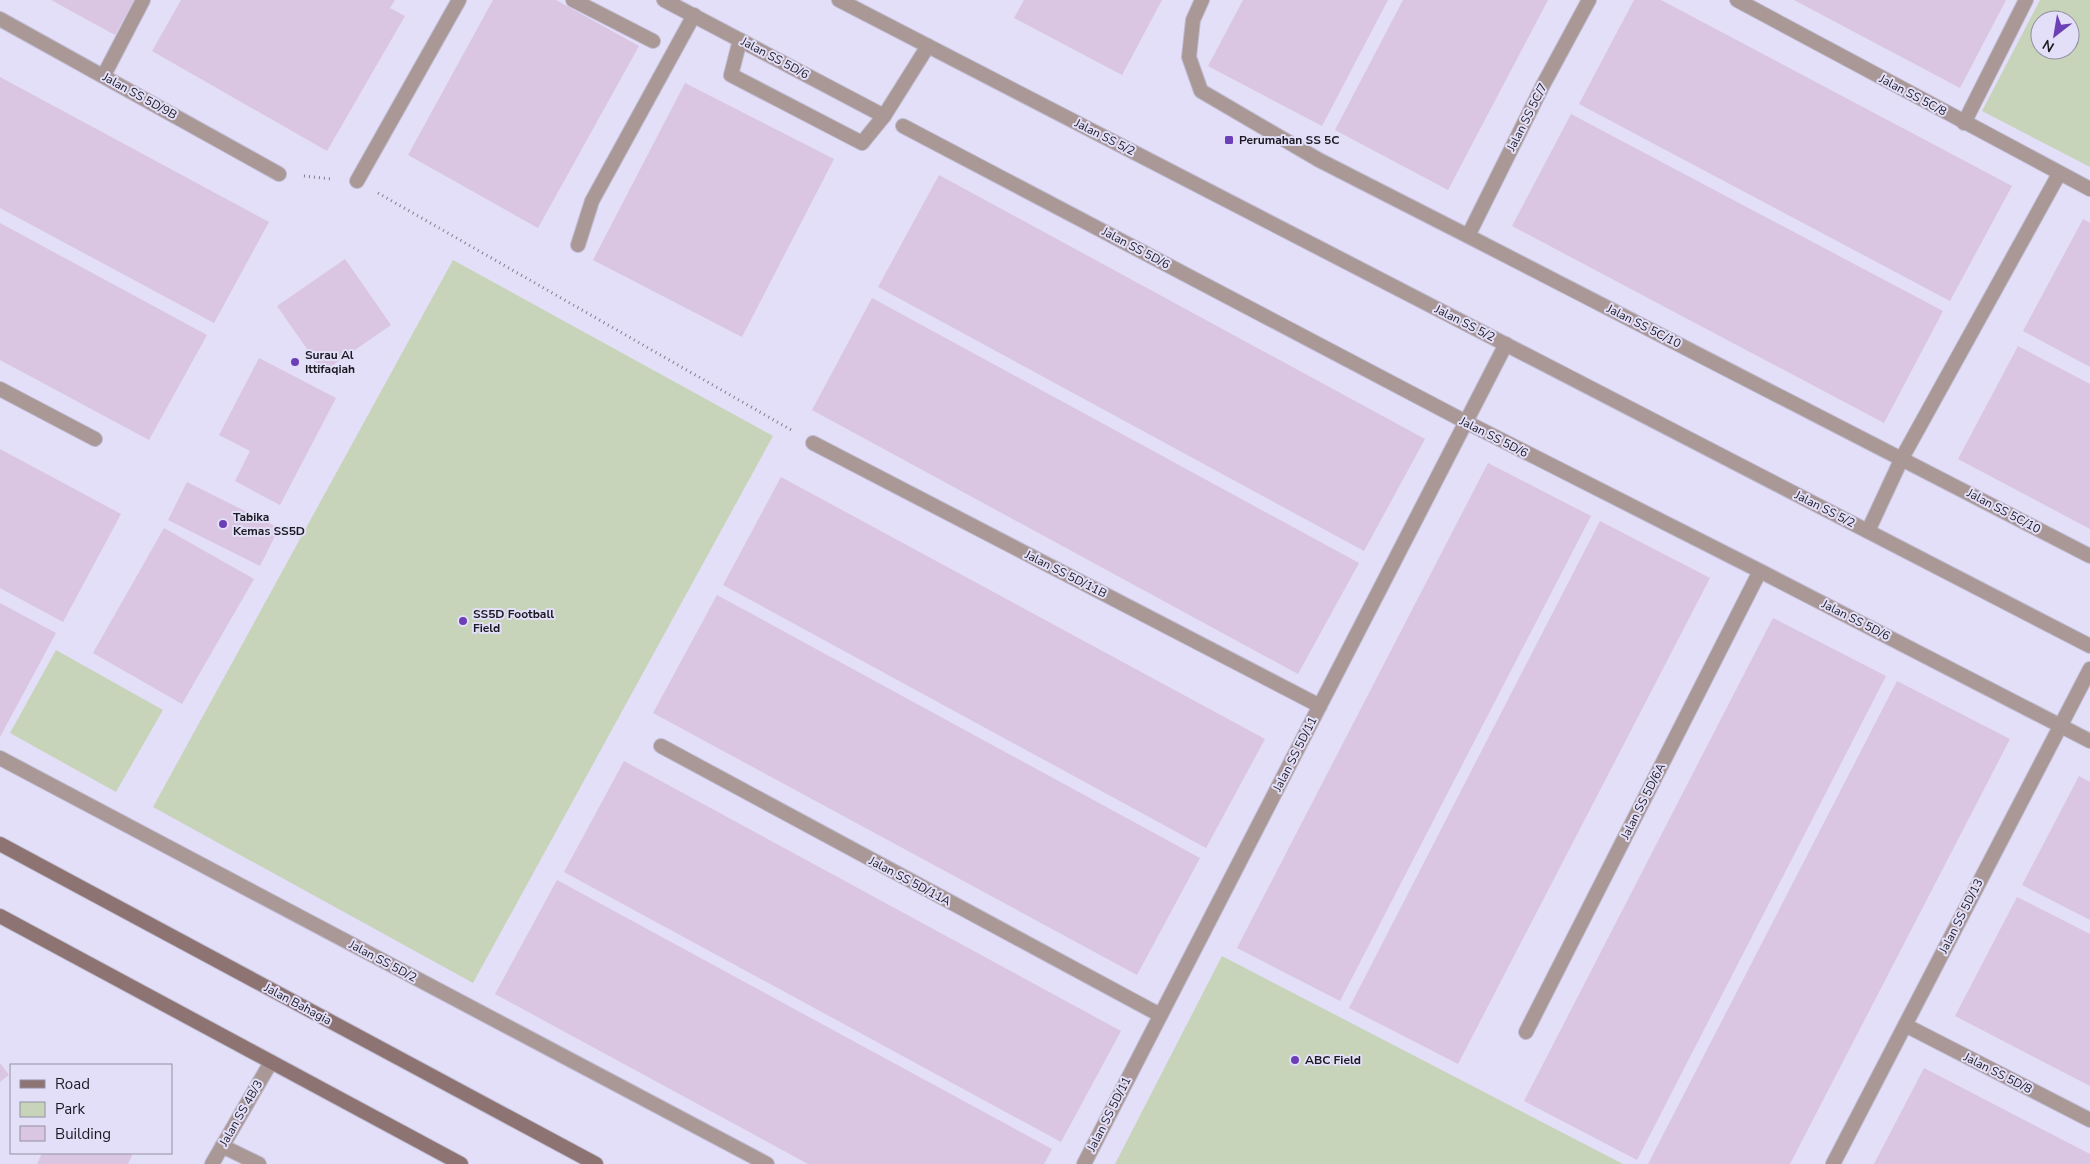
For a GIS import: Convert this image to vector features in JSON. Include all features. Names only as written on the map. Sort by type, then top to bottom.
[{"type":"main road","name":"Jalan Bahagia","points":[[0,844],[596,1164]]},
{"type":"main road","points":[[0,916],[461,1164]]},
{"type":"street","points":[[104,75],[143,0]]},
{"type":"street","points":[[357,181],[459,0]]},
{"type":"street","points":[[573,0],[653,41]]},
{"type":"street","name":"Jalan SS 5D/6","points":[[664,0],[884,116]]},
{"type":"street","name":"Jalan SS 5/2","points":[[839,0],[2090,646]]},
{"type":"street","name":"Jalan SS 5C/10","points":[[1202,0],[1193,20],[1189,57],[1201,90],[1319,160],[2090,556]]},
{"type":"street","name":"Jalan SS 5C/7","points":[[1468,236],[1543,85],[1589,0]]},
{"type":"street","name":"Jalan SS 5C/8","points":[[1737,0],[2090,189]]},
{"type":"street","points":[[1964,123],[2026,0]]},
{"type":"street","points":[[578,245],[592,201],[694,15]]},
{"type":"street","name":"Jalan SS 5D/9B","points":[[0,19],[104,75],[279,174]]},
{"type":"street","points":[[740,40],[731,75],[862,143],[884,116],[928,46]]},
{"type":"street","name":"Jalan SS 5D/6","points":[[902,126],[1466,422],[2090,741]]},
{"type":"street","points":[[1868,531],[1902,458],[2059,174]]},
{"type":"street","name":"Jalan SS 5D/11","points":[[1084,1164],[1506,344]]},
{"type":"street","points":[[0,389],[94,439]]},
{"type":"street","name":"Jalan SS 5D/11B","points":[[813,443],[1320,706]]},
{"type":"street","name":"Jalan SS 5D/6A","points":[[1526,1032],[1760,571]]},
{"type":"street","name":"Jalan SS 5D/13","points":[[1833,1164],[2090,669]]},
{"type":"street","name":"Jalan SS 5D/11A","points":[[661,746],[1160,1015]]},
{"type":"street","name":"Jalan SS 5D/2","points":[[0,758],[767,1164]]},
{"type":"street","name":"Jalan SS 5D/8","points":[[1905,1025],[2090,1120]]},
{"type":"street","name":"Jalan SS 4B/3","points":[[212,1164],[271,1062]]},
{"type":"street","points":[[222,1146],[259,1164]]},
{"type":"path","points":[[279,174],[357,181],[813,443]]},
{"type":"green space","points":[[2040,0],[2090,0],[2090,167],[1982,111],[2030,19],[2030,60],[2080,60],[2080,10],[2035,10]]},
{"type":"green space","name":"SS5D Football Field","points":[[453,260],[773,436],[473,983],[153,807]]},
{"type":"green space","points":[[56,650],[163,710],[116,792],[10,733]]},
{"type":"green space","name":"ABC Field","points":[[1222,956],[1623,1164],[1115,1164]]},
{"type":"building","points":[[51,0],[134,0],[115,35]]},
{"type":"building","points":[[181,0],[395,0],[390,8],[405,16],[327,151],[152,51]]},
{"type":"building","points":[[493,0],[556,0],[639,46],[538,228],[408,155]]},
{"type":"building","points":[[1024,0],[1162,0],[1122,75],[1014,18]]},
{"type":"building","points":[[1243,0],[1388,0],[1322,126],[1208,66]]},
{"type":"building","points":[[1403,0],[1548,0],[1448,190],[1335,130]]},
{"type":"building","points":[[1634,0],[1661,0],[2012,186],[1950,301],[1579,104]]},
{"type":"building","points":[[1794,0],[2006,0],[1960,88]]},
{"type":"building","points":[[0,77],[269,222],[214,323],[0,208]]},
{"type":"building","points":[[685,83],[834,159],[742,337],[593,260]]},
{"type":"building","points":[[1571,114],[1943,311],[1884,423],[1512,226]]},
{"type":"building","points":[[939,175],[1425,439],[1364,551],[878,287]]},
{"type":"building","points":[[2083,219],[2090,223],[2090,367],[2023,331]]},
{"type":"building","points":[[0,223],[207,335],[149,440],[0,360]]},
{"type":"building","points":[[345,259],[391,325],[323,372],[277,306]]},
{"type":"building","points":[[872,298],[1359,563],[1298,674],[812,410]]},
{"type":"building","points":[[2018,346],[2090,384],[2090,529],[1958,459]]},
{"type":"building","points":[[259,358],[336,398],[280,505],[235,481],[250,451],[219,435]]},
{"type":"building","points":[[0,449],[121,514],[63,622],[0,588]]},
{"type":"building","points":[[1488,463],[1591,516],[1340,1001],[1237,948]]},
{"type":"building","points":[[781,477],[1265,739],[1206,848],[723,585]]},
{"type":"building","name":"Tabika Kemas SS5D","points":[[187,482],[279,528],[260,566],[168,520]]},
{"type":"building","points":[[1600,521],[1710,578],[1458,1064],[1349,1008]]},
{"type":"building","points":[[164,528],[254,579],[182,704],[93,653]]},
{"type":"building","points":[[717,595],[1200,858],[1137,975],[653,713]]},
{"type":"building","points":[[0,603],[56,633],[0,737]]},
{"type":"building","points":[[1773,618],[1886,676],[1637,1160],[1524,1101]]},
{"type":"building","points":[[1897,681],[2010,739],[1790,1164],[1648,1164]]},
{"type":"building","points":[[624,761],[1121,1031],[1061,1142],[564,872]]},
{"type":"building","points":[[2079,776],[2090,782],[2090,920],[2022,885]]},
{"type":"building","points":[[557,880],[1052,1149],[1044,1164],[808,1164],[495,994]]},
{"type":"building","points":[[2017,897],[2090,934],[2090,1086],[1955,1016]]},
{"type":"building","points":[[0,1063],[9,1075],[0,1082]]},
{"type":"building","points":[[1924,1068],[2090,1154],[2090,1164],[1874,1164]]},
{"type":"building","points":[[42,1154],[133,1154],[128,1164],[37,1164]]},
{"type":"place","name":"Perumahan SS 5C","points":[[1229,140]]},
{"type":"place","name":"Surau Al Ittifaqiah","points":[[295,362]]},
{"type":"place","name":"Tabika Kemas SS5D","points":[[223,524]]},
{"type":"place","name":"SS5D Football Field","points":[[463,621]]},
{"type":"place","name":"ABC Field","points":[[1295,1060]]}]
